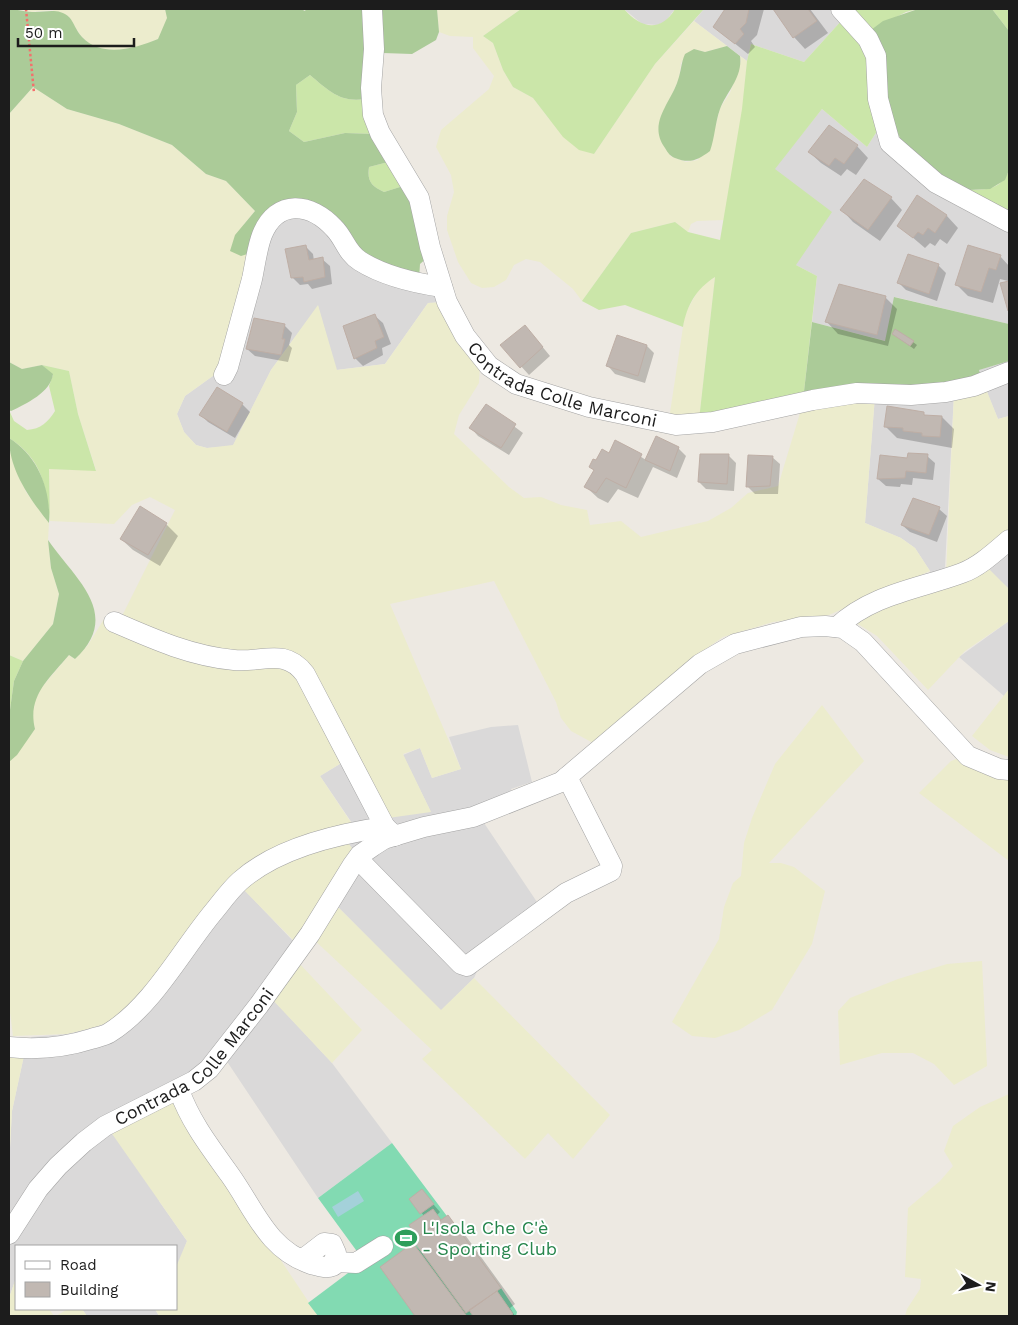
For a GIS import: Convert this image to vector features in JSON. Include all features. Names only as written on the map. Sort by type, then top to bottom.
[{"type":"street","name":"Contrada Colle Marconi","points":[[372,9],[373,115],[380,133],[419,198],[430,248],[442,287],[447,302],[465,336],[489,366],[516,384],[589,407],[676,425],[713,422],[813,400],[857,393],[911,395],[946,392],[974,386],[1009,372]]},
{"type":"street","points":[[841,9],[868,40],[876,56],[878,99],[890,143],[936,183],[1009,222]]},
{"type":"street","points":[[224,374],[228,367],[262,234],[279,211],[292,207],[314,213],[335,228],[349,252],[358,260],[376,270],[442,287]]},
{"type":"street","points":[[837,627],[848,617],[878,599],[965,573],[1009,540]]},
{"type":"street","points":[[9,1048],[38,1050],[70,1046],[108,1034],[142,1006],[202,926],[240,880],[277,857],[324,839],[390,831],[305,674],[298,665],[288,659],[236,661],[199,654],[161,642],[114,622]]},
{"type":"street","name":"Contrada Colle Marconi","points":[[9,1234],[38,1189],[58,1166],[84,1142],[105,1126],[179,1090],[209,1069],[259,1005],[310,934],[358,859],[390,831],[424,827],[473,817],[561,782],[700,664],[735,644],[802,627],[843,628],[863,642],[968,756],[999,769],[1009,770]]},
{"type":"street","points":[[358,859],[461,964],[467,966],[566,893],[611,871],[612,866],[567,777]]},
{"type":"street","points":[[179,1090],[185,1107],[205,1143],[248,1202],[262,1228],[281,1248],[299,1259],[323,1268],[333,1266],[336,1262],[356,1263],[383,1246]]},
{"type":"path","points":[[26,9],[34,93]]},
{"type":"shaded area","points":[[624,9],[675,9],[665,22],[657,25],[642,24]]},
{"type":"shaded area","points":[[704,9],[833,9],[842,20],[804,62],[751,44],[747,61],[694,21]]},
{"type":"shaded area","points":[[822,109],[867,147],[879,128],[1009,229],[1009,324],[895,297],[886,341],[812,322],[817,276],[796,265],[774,169]]},
{"type":"shaded area","points":[[297,204],[419,279],[445,302],[428,303],[385,364],[336,370],[318,306],[271,370],[233,446],[207,448],[196,445],[184,432],[177,414],[185,396],[217,373],[254,252]]},
{"type":"shaded area","points":[[1009,361],[1009,416],[998,419],[978,370]]},
{"type":"shaded area","points":[[954,393],[945,568],[1009,535],[1009,589],[1000,581],[934,584],[930,571],[915,548],[901,538],[865,523],[875,396]]},
{"type":"shaded area","points":[[1009,621],[1009,689],[1004,696],[959,657]]},
{"type":"shaded area","points":[[518,725],[532,782],[511,789],[515,805],[480,817],[543,911],[485,954],[474,978],[441,1011],[334,903],[269,995],[332,1063],[392,1143],[318,1198],[224,1057],[177,1095],[159,1201],[187,1241],[179,1264],[178,1245],[15,1245],[15,1281],[9,1298],[9,1166],[12,1111],[25,1051],[31,1037],[67,1034],[236,881],[294,942],[336,827],[352,823],[320,776],[355,755],[431,812],[403,755],[420,748],[432,778],[461,769],[449,737],[491,727]]},
{"type":"shaded area","points":[[83,1310],[156,1310],[159,1316],[87,1316]]},
{"type":"green space","points":[[9,9],[29,12],[60,12],[69,17],[80,35],[90,44],[99,48],[118,50],[139,46],[158,39],[167,18],[165,9],[303,9],[304,11],[308,9],[364,9],[365,99],[356,100],[341,97],[310,75],[296,85],[297,112],[289,131],[304,142],[345,133],[375,134],[392,161],[369,167],[369,179],[376,188],[384,192],[400,187],[410,189],[429,256],[420,264],[419,279],[392,278],[297,204],[254,252],[241,256],[230,251],[235,235],[255,211],[226,181],[206,174],[172,145],[119,124],[67,109],[33,87],[9,114]]},
{"type":"green space","points":[[18,9],[165,9],[168,18],[158,39],[139,47],[116,50],[94,48],[81,36],[68,16],[52,10],[31,12]]},
{"type":"green space","points":[[373,9],[437,9],[439,32],[436,40],[412,54],[383,53]]},
{"type":"green space","points":[[437,9],[521,9],[483,36],[493,43],[503,70],[513,87],[533,98],[549,119],[594,154],[655,64],[694,21],[727,46],[705,52],[694,49],[681,63],[679,79],[673,92],[670,156],[686,162],[698,160],[716,124],[720,108],[730,93],[741,61],[740,56],[747,61],[743,109],[724,220],[697,221],[691,224],[688,232],[675,222],[631,233],[582,301],[573,289],[540,262],[526,259],[514,265],[506,280],[494,287],[482,288],[471,283],[458,262],[447,230],[447,216],[454,192],[451,175],[436,147],[441,130],[489,89],[494,76],[473,48],[473,37],[450,36],[439,32]]},
{"type":"green space","points":[[521,9],[624,9],[643,24],[657,25],[669,17],[675,9],[704,9],[655,64],[594,154],[579,150],[563,137],[533,98],[513,87],[503,70],[493,43],[483,36]]},
{"type":"green space","points":[[852,9],[918,9],[906,12],[871,30]]},
{"type":"green space","points":[[918,9],[992,9],[1009,31],[1009,170],[1005,180],[990,189],[969,190],[945,179],[904,146],[888,114],[871,30],[883,21]]},
{"type":"green space","points":[[992,9],[1009,9],[1009,31]]},
{"type":"green space","points":[[842,20],[864,46],[879,128],[867,147],[822,109],[775,169],[832,212],[796,265],[817,276],[803,400],[699,420],[715,277],[693,298],[683,327],[625,305],[599,310],[582,301],[631,233],[675,222],[688,232],[720,240],[751,44],[804,62]]},
{"type":"green space","points":[[727,46],[740,56],[739,71],[720,109],[710,151],[702,157],[690,161],[673,157],[660,139],[658,130],[662,113],[675,89],[685,54],[694,49],[705,52]]},
{"type":"green space","points":[[310,75],[341,97],[356,100],[365,99],[375,134],[345,133],[304,142],[289,131],[297,112],[296,85]]},
{"type":"green space","points":[[33,87],[67,109],[119,124],[172,145],[206,174],[226,181],[255,211],[244,224],[254,252],[217,373],[185,396],[177,414],[184,432],[196,445],[207,448],[233,445],[271,370],[318,305],[337,370],[385,364],[428,303],[445,302],[480,365],[479,383],[459,415],[454,434],[509,487],[524,498],[541,497],[561,505],[587,510],[590,525],[621,521],[641,537],[708,521],[731,508],[748,493],[778,486],[803,403],[875,396],[865,523],[901,538],[915,548],[930,571],[829,615],[773,622],[723,637],[687,662],[595,744],[571,731],[561,718],[556,702],[494,581],[390,604],[461,769],[432,778],[420,748],[403,754],[431,812],[388,818],[343,762],[320,776],[352,824],[282,846],[144,1001],[114,1021],[88,1029],[67,1034],[13,1036],[9,1005],[9,762],[35,729],[31,714],[33,703],[42,687],[69,655],[75,659],[88,645],[104,619],[127,629],[120,620],[175,510],[150,497],[132,505],[114,524],[50,521],[49,469],[96,470],[78,414],[69,371],[42,365],[22,369],[9,362],[9,114]]},
{"type":"green space","points":[[392,161],[410,189],[400,187],[384,192],[376,188],[369,179],[369,167]]},
{"type":"green space","points":[[1009,170],[1009,211],[969,190],[988,189],[998,185]]},
{"type":"green space","points":[[715,277],[699,420],[669,419],[685,314],[700,287]]},
{"type":"green space","points":[[894,297],[1009,324],[1009,361],[979,370],[982,381],[803,400],[812,322],[885,341]]},
{"type":"green space","points":[[9,362],[22,369],[42,365],[53,374],[43,392],[11,411],[9,410]]},
{"type":"green space","points":[[42,365],[69,371],[78,414],[96,471],[49,469],[50,521],[47,496],[40,474],[29,455],[9,438],[9,410],[14,421],[27,430],[44,424],[55,411],[49,386],[53,375]]},
{"type":"green space","points":[[984,384],[998,419],[1009,416],[1009,535],[946,575],[954,393]]},
{"type":"green space","points":[[9,438],[28,454],[41,474],[48,498],[49,523],[22,484],[13,461]]},
{"type":"green space","points":[[9,448],[26,492],[49,523],[48,540],[51,568],[59,594],[53,624],[23,661],[9,655]]},
{"type":"green space","points":[[48,540],[90,597],[95,612],[95,627],[89,643],[75,659],[69,655],[47,680],[37,697],[34,707],[35,729],[17,755],[9,762],[9,717],[14,681],[23,661],[53,624],[59,594],[51,568]]},
{"type":"green space","points":[[983,563],[1009,589],[1009,621],[965,651],[928,690],[877,636],[850,619]]},
{"type":"green space","points":[[9,655],[23,661],[14,681],[9,717]]},
{"type":"green space","points":[[1009,689],[1009,757],[990,750],[972,736]]},
{"type":"green space","points":[[822,705],[864,761],[769,863],[781,863],[794,867],[825,891],[812,944],[772,1010],[739,1030],[715,1038],[692,1036],[672,1022],[719,939],[724,907],[733,883],[741,876],[744,843],[752,818],[775,764]]},
{"type":"green space","points":[[962,757],[1009,771],[1009,861],[919,793],[951,761]]},
{"type":"green space","points":[[343,836],[352,848],[295,942],[239,885]]},
{"type":"green space","points":[[334,903],[441,1010],[474,978],[610,1115],[573,1159],[548,1133],[525,1159],[422,1059],[432,1050],[311,937]]},
{"type":"green space","points":[[297,961],[362,1030],[332,1063],[269,996]]},
{"type":"green space","points":[[982,961],[987,1066],[954,1085],[934,1064],[913,1053],[882,1053],[840,1065],[838,1011],[850,998],[898,979],[947,964]]},
{"type":"green space","points":[[9,1049],[25,1051],[12,1111],[9,1166]]},
{"type":"green space","points":[[1009,1094],[1009,1316],[905,1316],[907,1309],[920,1289],[921,1279],[905,1277],[908,1208],[940,1181],[953,1166],[944,1151],[953,1126],[980,1107]]},
{"type":"green space","points":[[177,1095],[276,1253],[318,1316],[159,1316],[156,1310],[178,1310],[178,1262],[187,1241],[108,1128]]},
{"type":"green space","name":"L'Isola Che C'è - Sporting Club","points":[[392,1143],[501,1288],[517,1312],[516,1316],[318,1316],[308,1303],[364,1261],[318,1198]]},
{"type":"green space","points":[[15,1281],[15,1310],[50,1310],[54,1316],[9,1316],[9,1298]]},
{"type":"green space","points":[[66,1310],[83,1310],[87,1316],[56,1316]]},
{"type":"water","points":[[358,1191],[364,1201],[338,1217],[332,1207]]},
{"type":"building","points":[[725,9],[749,9],[746,23],[740,29],[744,34],[735,44],[713,27]]},
{"type":"building","points":[[773,9],[808,9],[817,21],[793,38]]},
{"type":"building","points":[[829,125],[858,145],[844,164],[835,158],[829,166],[808,152]]},
{"type":"building","points":[[864,179],[892,197],[868,230],[840,210]]},
{"type":"building","points":[[917,195],[947,215],[935,233],[928,228],[923,235],[918,232],[913,238],[897,226]]},
{"type":"building","points":[[306,245],[309,260],[323,257],[325,277],[304,282],[303,277],[291,278],[285,249]]},
{"type":"building","points":[[968,245],[1001,255],[996,270],[989,268],[981,292],[955,285]]},
{"type":"building","points":[[908,254],[939,264],[929,294],[897,283]]},
{"type":"building","points":[[1009,281],[1009,311],[1008,311],[1000,283]]},
{"type":"building","points":[[839,284],[886,296],[877,335],[825,322]]},
{"type":"building","points":[[375,314],[384,337],[375,341],[377,348],[354,359],[343,326]]},
{"type":"building","points":[[254,318],[285,324],[282,339],[285,339],[281,355],[246,349]]},
{"type":"building","points":[[525,325],[543,347],[520,368],[500,345]]},
{"type":"building","points":[[895,329],[914,341],[910,346],[892,334]]},
{"type":"building","points":[[617,335],[647,345],[638,376],[606,366]]},
{"type":"building","points":[[217,387],[243,403],[227,432],[199,415]]},
{"type":"building","points":[[486,404],[516,424],[501,448],[469,428]]},
{"type":"building","points":[[887,406],[924,412],[924,415],[942,416],[940,437],[922,436],[922,433],[903,431],[903,428],[884,427]]},
{"type":"building","points":[[656,436],[679,447],[670,471],[645,460]]},
{"type":"building","points":[[615,440],[642,454],[626,488],[606,478],[596,493],[584,487],[594,470],[589,467],[593,459],[596,460],[602,449],[609,453]]},
{"type":"building","points":[[908,453],[928,454],[926,473],[906,471],[905,478],[877,479],[880,455],[907,458]]},
{"type":"building","points":[[700,454],[729,454],[727,484],[698,482]]},
{"type":"building","points":[[748,455],[773,456],[770,486],[746,487]]},
{"type":"building","points":[[913,498],[940,507],[929,535],[901,525]]},
{"type":"building","points":[[140,506],[167,523],[148,555],[120,539]]},
{"type":"building","points":[[422,1189],[434,1204],[420,1214],[409,1199]]},
{"type":"building","points":[[433,1209],[441,1220],[417,1237],[409,1225]]},
{"type":"building","points":[[448,1215],[501,1288],[466,1313],[413,1240]]},
{"type":"building","points":[[413,1243],[465,1316],[415,1316],[380,1267]]},
{"type":"building","points":[[497,1291],[513,1314],[510,1316],[473,1316],[469,1310]]},
{"type":"place","name":"L'Isola Che C'è - Sporting Club","points":[[406,1238]]}]
